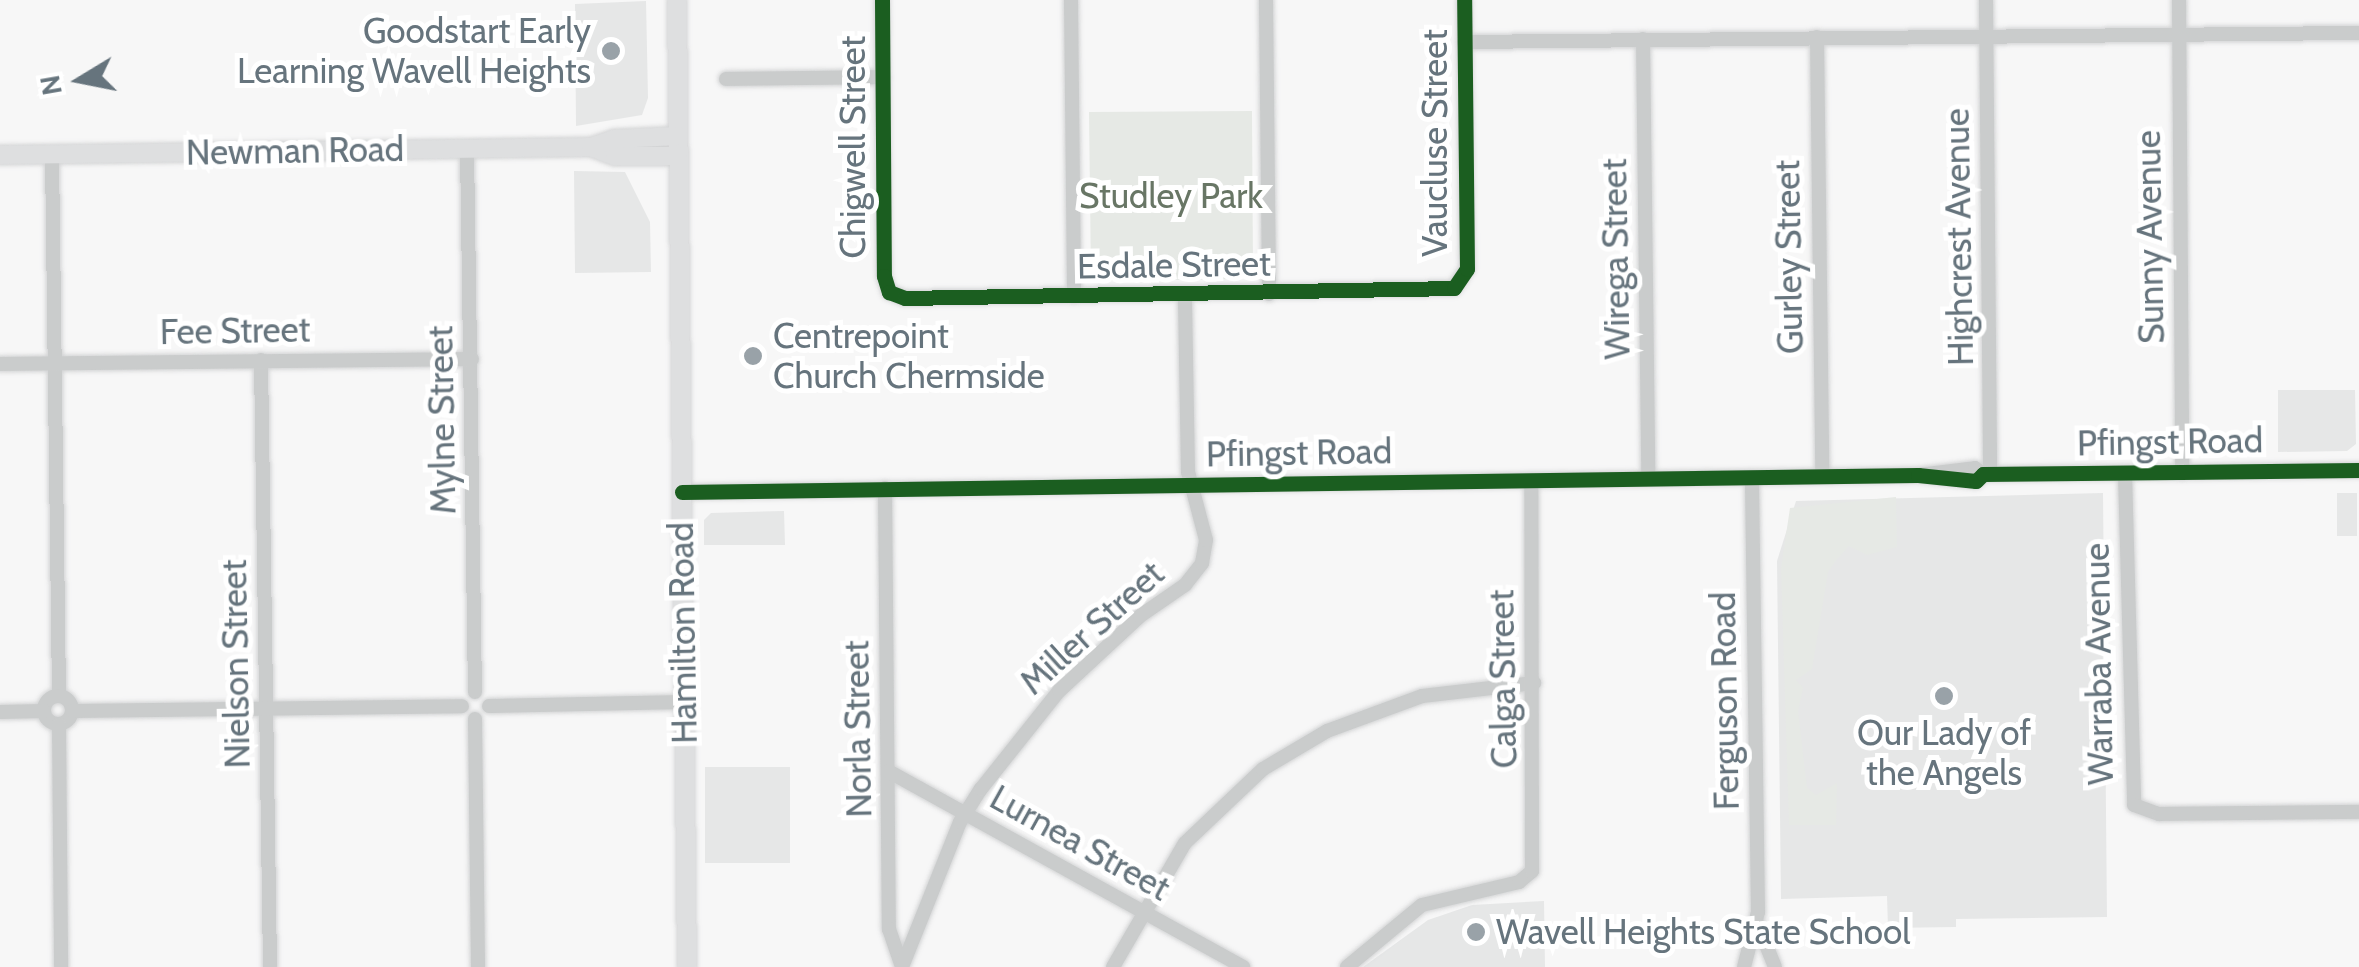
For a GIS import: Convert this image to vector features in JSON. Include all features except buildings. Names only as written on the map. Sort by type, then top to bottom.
[{"type":"main road","name":"Hamilton Road","points":[[677,0],[687,967]]},
{"type":"main road","name":"Newman Road","points":[[0,155],[591,147],[615,156],[678,146]]},
{"type":"street","name":"Chigwell Street","points":[[882,0],[889,292]]},
{"type":"street","points":[[1071,0],[1074,296]]},
{"type":"street","points":[[1266,0],[1268,294]]},
{"type":"street","name":"Vaucluse Street","points":[[1460,285],[1467,269],[1464,0]]},
{"type":"street","name":"Highcrest Avenue","points":[[1986,0],[1987,474]]},
{"type":"street","name":"Sunny Avenue","points":[[2179,0],[2182,472]]},
{"type":"street","points":[[1464,42],[2359,33]]},
{"type":"street","name":"Gurley Street","points":[[1817,38],[1822,476]]},
{"type":"street","name":"Wirega Street","points":[[1643,40],[1648,478]]},
{"type":"street","points":[[726,79],[883,78]]},
{"type":"street","name":"Mylne Street","points":[[467,148],[476,692]]},
{"type":"street","points":[[52,154],[59,696],[72,710],[462,706],[476,692],[489,706]]},
{"type":"street","name":"Esdale Street","points":[[889,292],[905,298],[1268,294],[1443,291],[1460,285]]},
{"type":"street","name":"Miller Street","points":[[902,967],[964,813],[1059,691],[1198,571],[1206,540],[1192,484],[1185,294]]},
{"type":"street","name":"Fee Street","points":[[0,364],[472,359]]},
{"type":"street","name":"Nielson Street","points":[[261,360],[270,967]]},
{"type":"street","name":"Pfingst Road","points":[[682,492],[1918,475],[1975,468],[1987,474],[2359,470]]},
{"type":"street","name":"Warraba Avenue","points":[[2125,474],[2134,805],[2151,813],[2359,812]]},
{"type":"street","name":"Ferguson Road","points":[[1752,477],[1758,924]]},
{"type":"street","name":"Calga Street","points":[[1347,967],[1422,906],[1530,875],[1535,857],[1531,480]]},
{"type":"street","name":"Norla Street","points":[[885,488],[890,936],[902,967]]},
{"type":"street","points":[[1112,967],[1140,911],[1206,821],[1263,769],[1302,745],[1422,696],[1534,683]]},
{"type":"street","points":[[0,712],[44,710],[59,696]]},
{"type":"street","points":[[475,720],[489,706],[684,702]]},
{"type":"street","points":[[462,706],[475,720],[478,967]]},
{"type":"street","points":[[44,710],[59,725]]},
{"type":"street","points":[[62,967],[59,725],[72,710]]},
{"type":"street","name":"Lurnea Street","points":[[888,771],[1243,967]]},
{"type":"street","points":[[1744,967],[1758,924]]},
{"type":"street","points":[[1758,924],[1774,967]]},
{"type":"shaded area","name":"Goodstart Early Learning Wavell Heights","points":[[646,1],[648,98],[642,115],[576,126],[575,4]]},
{"type":"shaded area","points":[[574,171],[625,172],[650,222],[651,272],[575,273]]},
{"type":"shaded area","points":[[2278,390],[2355,390],[2356,444],[2347,451],[2278,452]]},
{"type":"shaded area","name":"Our Lady of the Angels","points":[[2103,493],[2107,917],[1956,919],[1956,927],[1888,928],[1887,896],[1781,899],[1777,561],[1796,501]]},
{"type":"shaded area","points":[[2337,493],[2357,493],[2357,536],[2337,536]]},
{"type":"shaded area","points":[[784,511],[785,545],[704,545],[704,520],[711,513]]},
{"type":"shaded area","points":[[705,767],[790,767],[790,863],[705,863]]},
{"type":"shaded area","name":"Wavell Heights State School","points":[[1544,901],[1545,967],[1363,967],[1428,920],[1472,905]]},
{"type":"green space","name":"Studley Park","points":[[1252,111],[1253,270],[1243,279],[1097,281],[1091,276],[1089,112]]},
{"type":"green space","points":[[1896,497],[1897,547],[1867,555],[1849,546],[1837,559],[1828,572],[1812,669],[1796,680],[1803,688],[1798,711],[1807,788],[1816,795],[1837,783],[1836,825],[1789,825],[1781,568],[1790,508]]},
{"type":"cycle path","points":[[882,0],[884,276],[889,292],[905,298],[1454,288],[1467,269],[1464,0]]},
{"type":"cycle path","points":[[682,492],[1918,475],[1976,481],[1983,474],[2359,470]]},
{"type":"place","name":"Goodstart Early Learning Wavell Heights","points":[[611,51]]},
{"type":"place","name":"Centrepoint Church Chermside","points":[[753,356]]},
{"type":"place","name":"Our Lady of the Angels","points":[[1944,696]]},
{"type":"place","name":"Wavell Heights State School","points":[[1476,932]]}]
